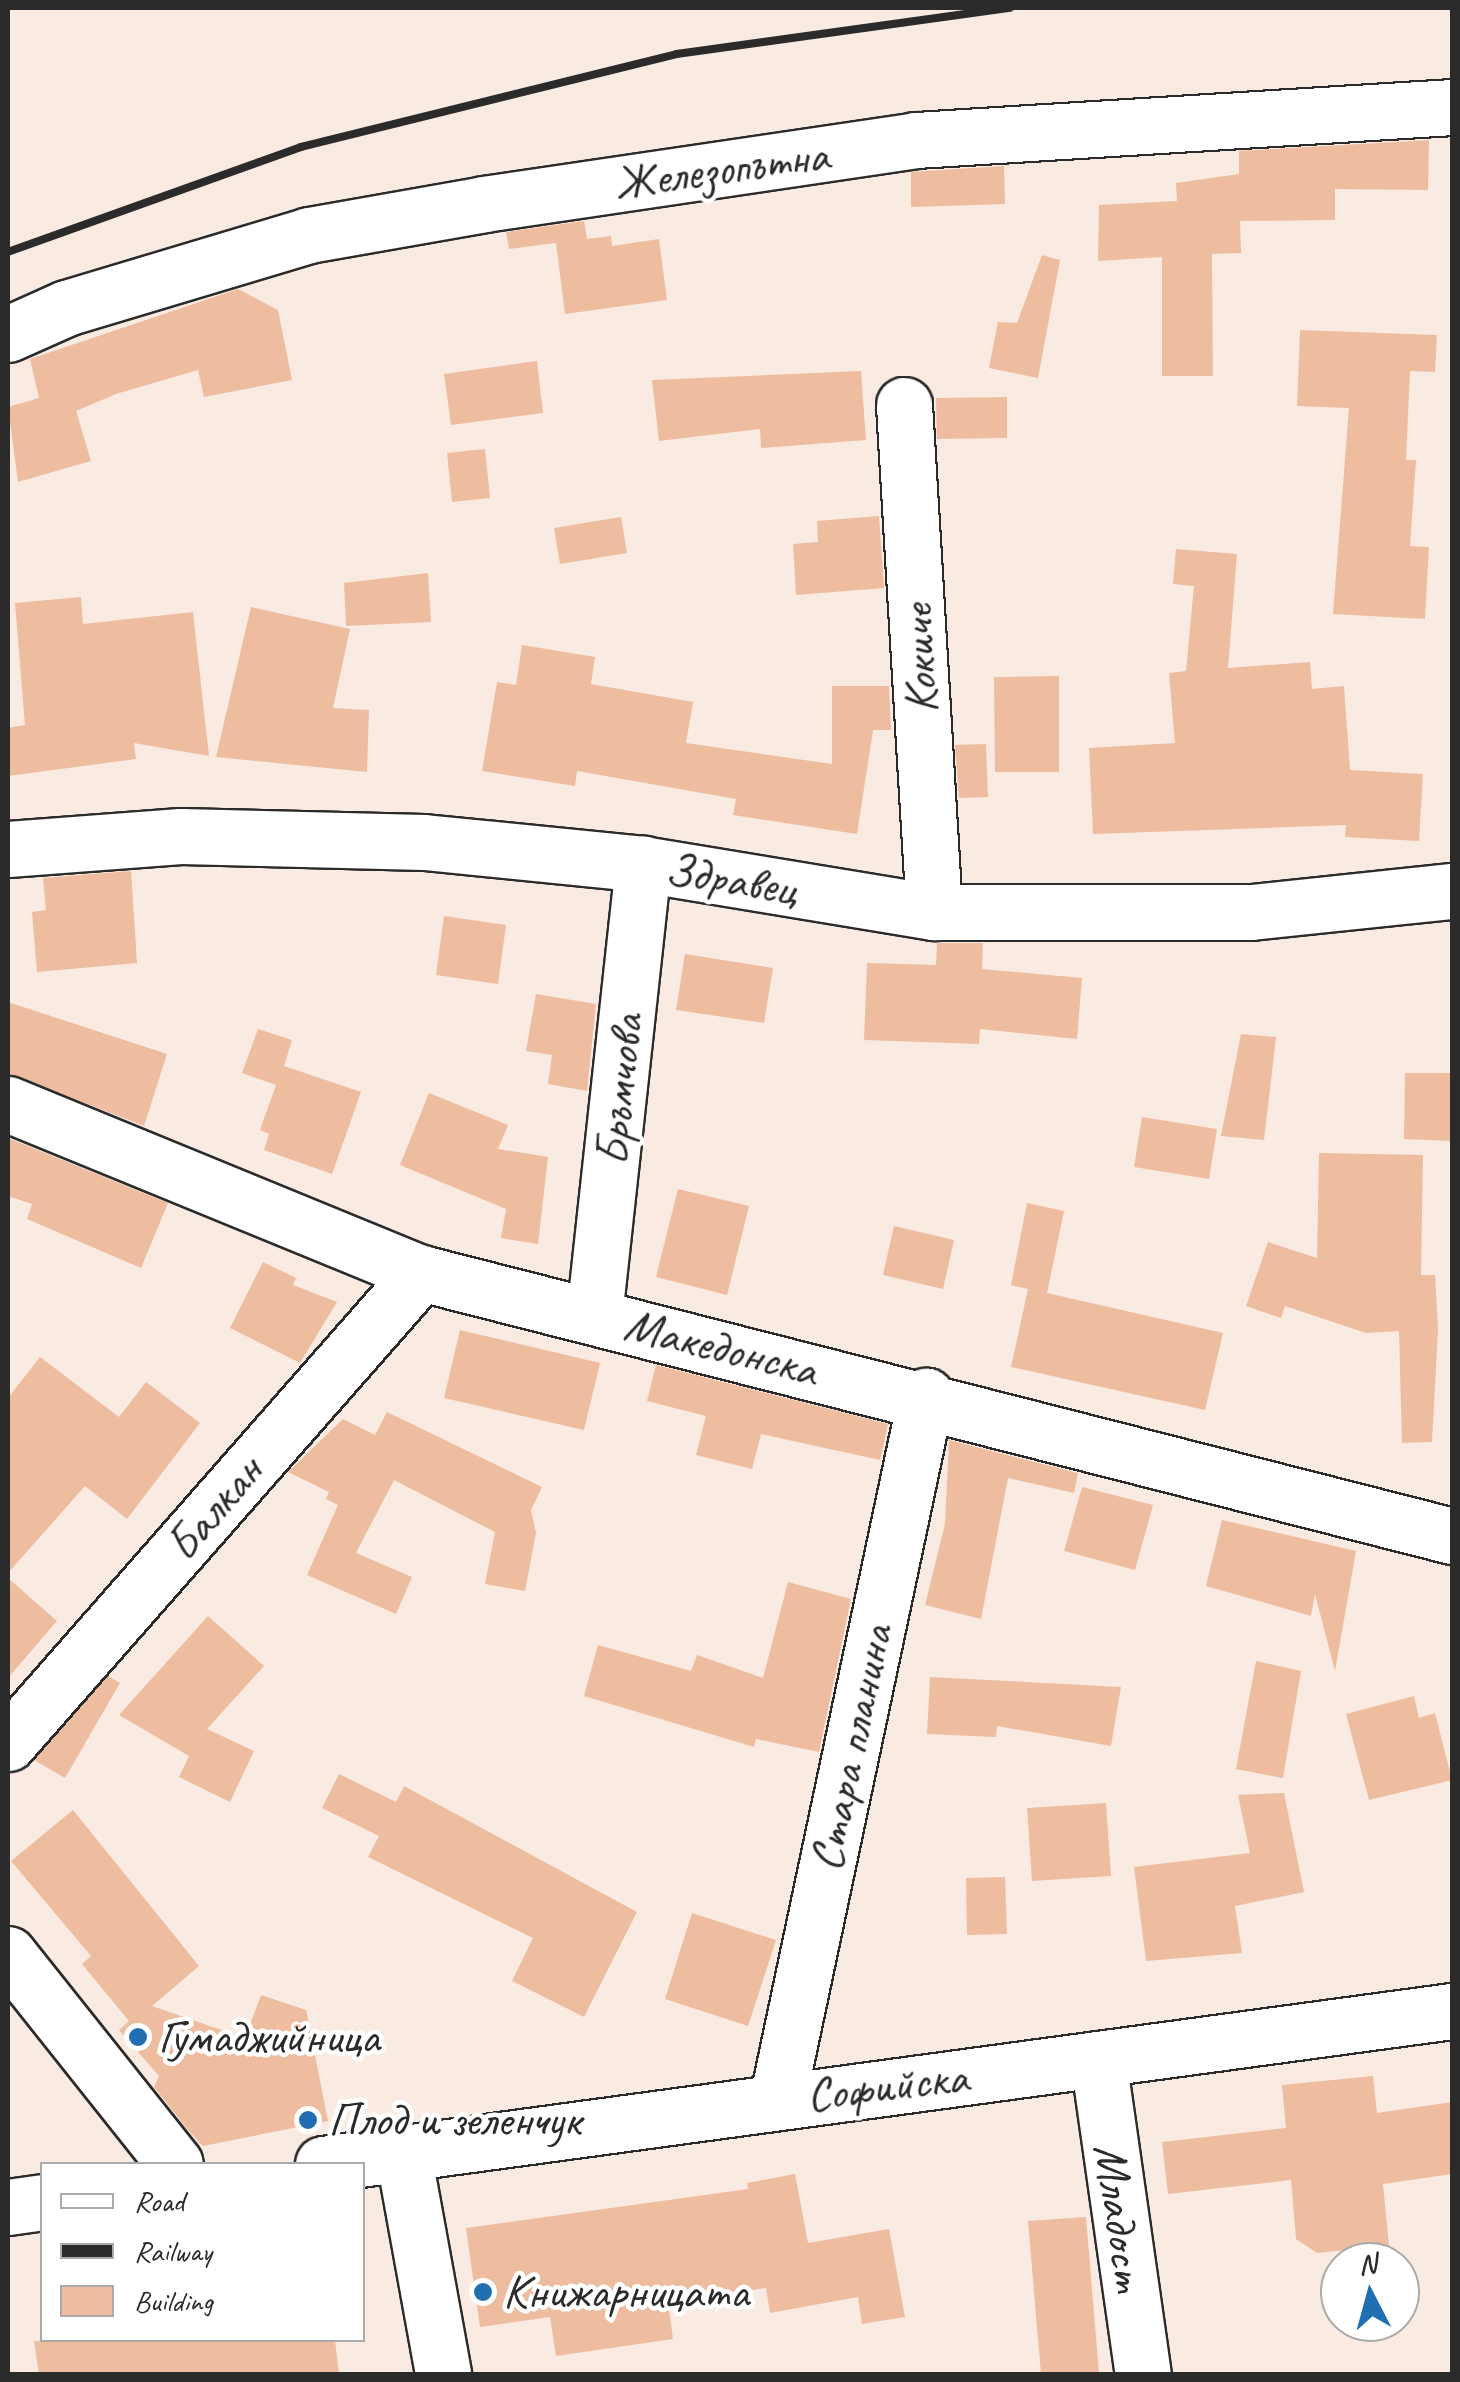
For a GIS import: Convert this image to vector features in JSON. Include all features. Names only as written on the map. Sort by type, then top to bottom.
[{"type":"street","name":"Железопътна","points":[[8,334],[66,308],[309,235],[484,204],[916,140],[1452,108]]},
{"type":"street","name":"Кокиче","points":[[904,405],[934,912]]},
{"type":"street","name":"Здравец","points":[[8,849],[181,836],[349,840],[644,864],[934,912],[1251,912],[1452,890]]},
{"type":"street","name":"Бръмчова","points":[[594,1316],[644,864]]},
{"type":"street","name":"Македонска","points":[[8,1104],[421,1273],[926,1396],[1452,1536]]},
{"type":"street","name":"Балкан","points":[[8,1744],[421,1273]]},
{"type":"street","name":"Стара планина","points":[[777,2100],[926,1396]]},
{"type":"street","points":[[8,1954],[173,2162]]},
{"type":"street","name":"Софийска","points":[[338,2162],[1452,2012]]},
{"type":"street","name":"Младост","points":[[1098,2060],[1142,2374]]},
{"type":"street","points":[[404,2153],[444,2374]]},
{"type":"street","points":[[8,2206],[40,2202]]},
{"type":"building","points":[[1429,140],[1428,190],[1335,189],[1335,220],[1240,221],[1241,253],[1212,254],[1213,376],[1162,376],[1162,257],[1098,261],[1099,205],[1177,201],[1176,183],[1239,174],[1239,151]]},
{"type":"building","points":[[1004,166],[1005,204],[911,207],[911,172]]},
{"type":"building","points":[[584,221],[587,239],[611,236],[612,246],[659,239],[667,300],[565,314],[556,243],[578,240],[509,249],[506,232]]},
{"type":"building","points":[[1042,255],[1060,260],[1038,378],[989,368],[998,322],[1017,323]]},
{"type":"building","points":[[238,289],[278,310],[292,380],[204,397],[198,370],[116,394],[76,411],[91,461],[18,482],[8,407],[39,398],[30,359]]},
{"type":"building","points":[[1300,330],[1437,335],[1435,372],[1410,371],[1406,460],[1416,460],[1410,546],[1429,547],[1425,619],[1333,614],[1349,408],[1297,406]]},
{"type":"building","points":[[537,361],[543,413],[451,425],[444,374]]},
{"type":"building","points":[[861,371],[866,440],[761,448],[760,429],[659,441],[652,380]]},
{"type":"building","points":[[1007,397],[1007,438],[937,439],[936,398]]},
{"type":"building","points":[[485,449],[490,498],[452,502],[447,453]]},
{"type":"building","points":[[879,516],[884,588],[796,595],[793,544],[818,542],[817,521]]},
{"type":"building","points":[[621,517],[627,553],[560,564],[554,528]]},
{"type":"building","points":[[1176,549],[1237,554],[1228,668],[1310,662],[1312,689],[1344,686],[1350,770],[1423,774],[1419,841],[1345,837],[1346,825],[1093,834],[1089,748],[1175,743],[1169,673],[1186,671],[1194,586],[1173,584]]},
{"type":"building","points":[[428,573],[431,622],[346,626],[344,583]]},
{"type":"building","points":[[81,597],[83,624],[193,612],[209,756],[134,743],[136,759],[8,776],[8,728],[25,725],[15,603]]},
{"type":"building","points":[[251,607],[350,629],[333,708],[369,710],[367,772],[216,757]]},
{"type":"building","points":[[522,645],[595,657],[591,684],[693,702],[686,743],[832,764],[832,686],[889,686],[891,730],[873,730],[857,834],[733,815],[736,799],[577,771],[575,786],[482,771],[497,682],[516,685]]},
{"type":"building","points":[[1059,676],[1059,772],[995,772],[994,677]]},
{"type":"building","points":[[986,744],[988,797],[959,798],[955,745]]},
{"type":"building","points":[[131,871],[137,963],[37,972],[32,912],[46,910],[43,878]]},
{"type":"building","points":[[444,916],[506,925],[498,984],[436,975]]},
{"type":"building","points":[[937,943],[983,943],[982,969],[1082,978],[1077,1039],[980,1029],[979,1044],[864,1040],[867,963],[936,965]]},
{"type":"building","points":[[685,954],[773,968],[764,1023],[676,1010]]},
{"type":"building","points":[[536,994],[596,1004],[587,1091],[548,1084],[552,1055],[526,1051]]},
{"type":"building","points":[[8,1002],[167,1054],[144,1126],[8,1073]]},
{"type":"building","points":[[258,1029],[292,1040],[284,1066],[361,1092],[332,1174],[264,1150],[269,1134],[260,1130],[276,1085],[242,1073]]},
{"type":"building","points":[[1241,1034],[1276,1037],[1264,1140],[1221,1136]]},
{"type":"building","points":[[1405,1073],[1452,1073],[1451,1141],[1404,1139]]},
{"type":"building","points":[[429,1093],[508,1125],[498,1149],[548,1157],[538,1244],[501,1238],[506,1209],[400,1165]]},
{"type":"building","points":[[1142,1117],[1217,1129],[1209,1179],[1134,1167]]},
{"type":"building","points":[[8,1138],[168,1203],[141,1268],[27,1219],[32,1204],[8,1196]]},
{"type":"building","points":[[1319,1153],[1423,1155],[1421,1275],[1435,1275],[1438,1330],[1432,1442],[1402,1443],[1399,1331],[1366,1333],[1285,1306],[1281,1318],[1246,1306],[1268,1242],[1317,1258]]},
{"type":"building","points":[[678,1189],[749,1206],[727,1295],[656,1277]]},
{"type":"building","points":[[1027,1203],[1064,1211],[1047,1293],[1223,1333],[1205,1410],[1011,1367],[1028,1289],[1011,1285]]},
{"type":"building","points":[[894,1226],[954,1240],[943,1289],[883,1275]]},
{"type":"building","points":[[263,1262],[296,1278],[293,1285],[337,1302],[300,1363],[230,1328]]},
{"type":"building","points":[[460,1330],[600,1363],[584,1430],[444,1398]]},
{"type":"building","points":[[40,1357],[119,1417],[146,1382],[200,1423],[127,1519],[85,1486],[8,1573],[8,1398]]},
{"type":"building","points":[[656,1365],[888,1424],[880,1460],[761,1434],[752,1469],[696,1455],[706,1416],[647,1401]]},
{"type":"building","points":[[387,1412],[542,1487],[531,1510],[536,1533],[525,1591],[485,1584],[495,1532],[394,1480],[356,1553],[412,1577],[396,1614],[307,1575],[338,1505],[326,1499],[329,1492],[288,1472],[343,1419],[375,1435]]},
{"type":"building","points":[[949,1440],[1078,1473],[1074,1493],[1008,1478],[981,1619],[925,1605],[945,1524]]},
{"type":"building","points":[[1082,1487],[1153,1505],[1135,1570],[1064,1551]]},
{"type":"building","points":[[1222,1520],[1356,1551],[1335,1671],[1315,1594],[1311,1616],[1206,1586]]},
{"type":"building","points":[[8,1578],[57,1621],[8,1678]]},
{"type":"building","points":[[788,1582],[851,1599],[819,1752],[756,1739],[754,1747],[584,1696],[598,1645],[691,1671],[697,1655],[763,1678]]},
{"type":"building","points":[[208,1616],[264,1666],[207,1729],[254,1751],[230,1802],[179,1777],[189,1756],[119,1715]]},
{"type":"building","points":[[1256,1661],[1301,1671],[1283,1778],[1236,1769]]},
{"type":"building","points":[[108,1676],[120,1683],[65,1778],[34,1760]]},
{"type":"building","points":[[930,1677],[1121,1687],[1111,1746],[997,1726],[996,1737],[927,1734]]},
{"type":"building","points":[[1414,1696],[1419,1718],[1435,1713],[1452,1780],[1369,1800],[1346,1714]]},
{"type":"building","points":[[339,1774],[396,1802],[404,1786],[637,1912],[584,2017],[512,1981],[533,1938],[368,1857],[379,1836],[322,1808]]},
{"type":"building","points":[[1284,1793],[1304,1892],[1235,1906],[1242,1953],[1146,1961],[1134,1867],[1250,1853],[1238,1795]]},
{"type":"building","points":[[1106,1803],[1111,1876],[1032,1881],[1027,1808]]},
{"type":"building","points":[[73,1810],[199,1966],[152,2006],[245,2038],[261,1995],[306,2010],[328,2121],[203,2146],[188,2130],[154,2087],[159,2076],[119,2030],[129,2021],[82,1964],[91,1956],[11,1861]]},
{"type":"building","points":[[1005,1877],[1007,1934],[967,1935],[966,1878]]},
{"type":"building","points":[[692,1913],[776,1940],[748,2026],[665,1999]]},
{"type":"building","points":[[1373,2076],[1377,2113],[1452,2102],[1452,2174],[1383,2184],[1389,2242],[1320,2242],[1317,2253],[1296,2239],[1291,2180],[1168,2194],[1162,2142],[1286,2128],[1282,2085]]},
{"type":"building","points":[[795,2174],[808,2243],[889,2229],[905,2317],[862,2324],[858,2297],[770,2313],[766,2288],[668,2302],[673,2339],[556,2356],[550,2317],[480,2327],[466,2228],[748,2189],[747,2183]]},
{"type":"building","points":[[1086,2217],[1099,2374],[1041,2374],[1028,2221]]},
{"type":"building","points":[[34,2341],[335,2342],[339,2374],[39,2374]]},
{"type":"railway","points":[[8,252],[301,147],[677,54],[1010,8]]},
{"type":"place","name":"Гумаджийница","points":[[138,2037]]},
{"type":"place","name":"Плод и зеленчук","points":[[308,2120]]},
{"type":"place","name":"Книжарницата","points":[[483,2292]]}]
